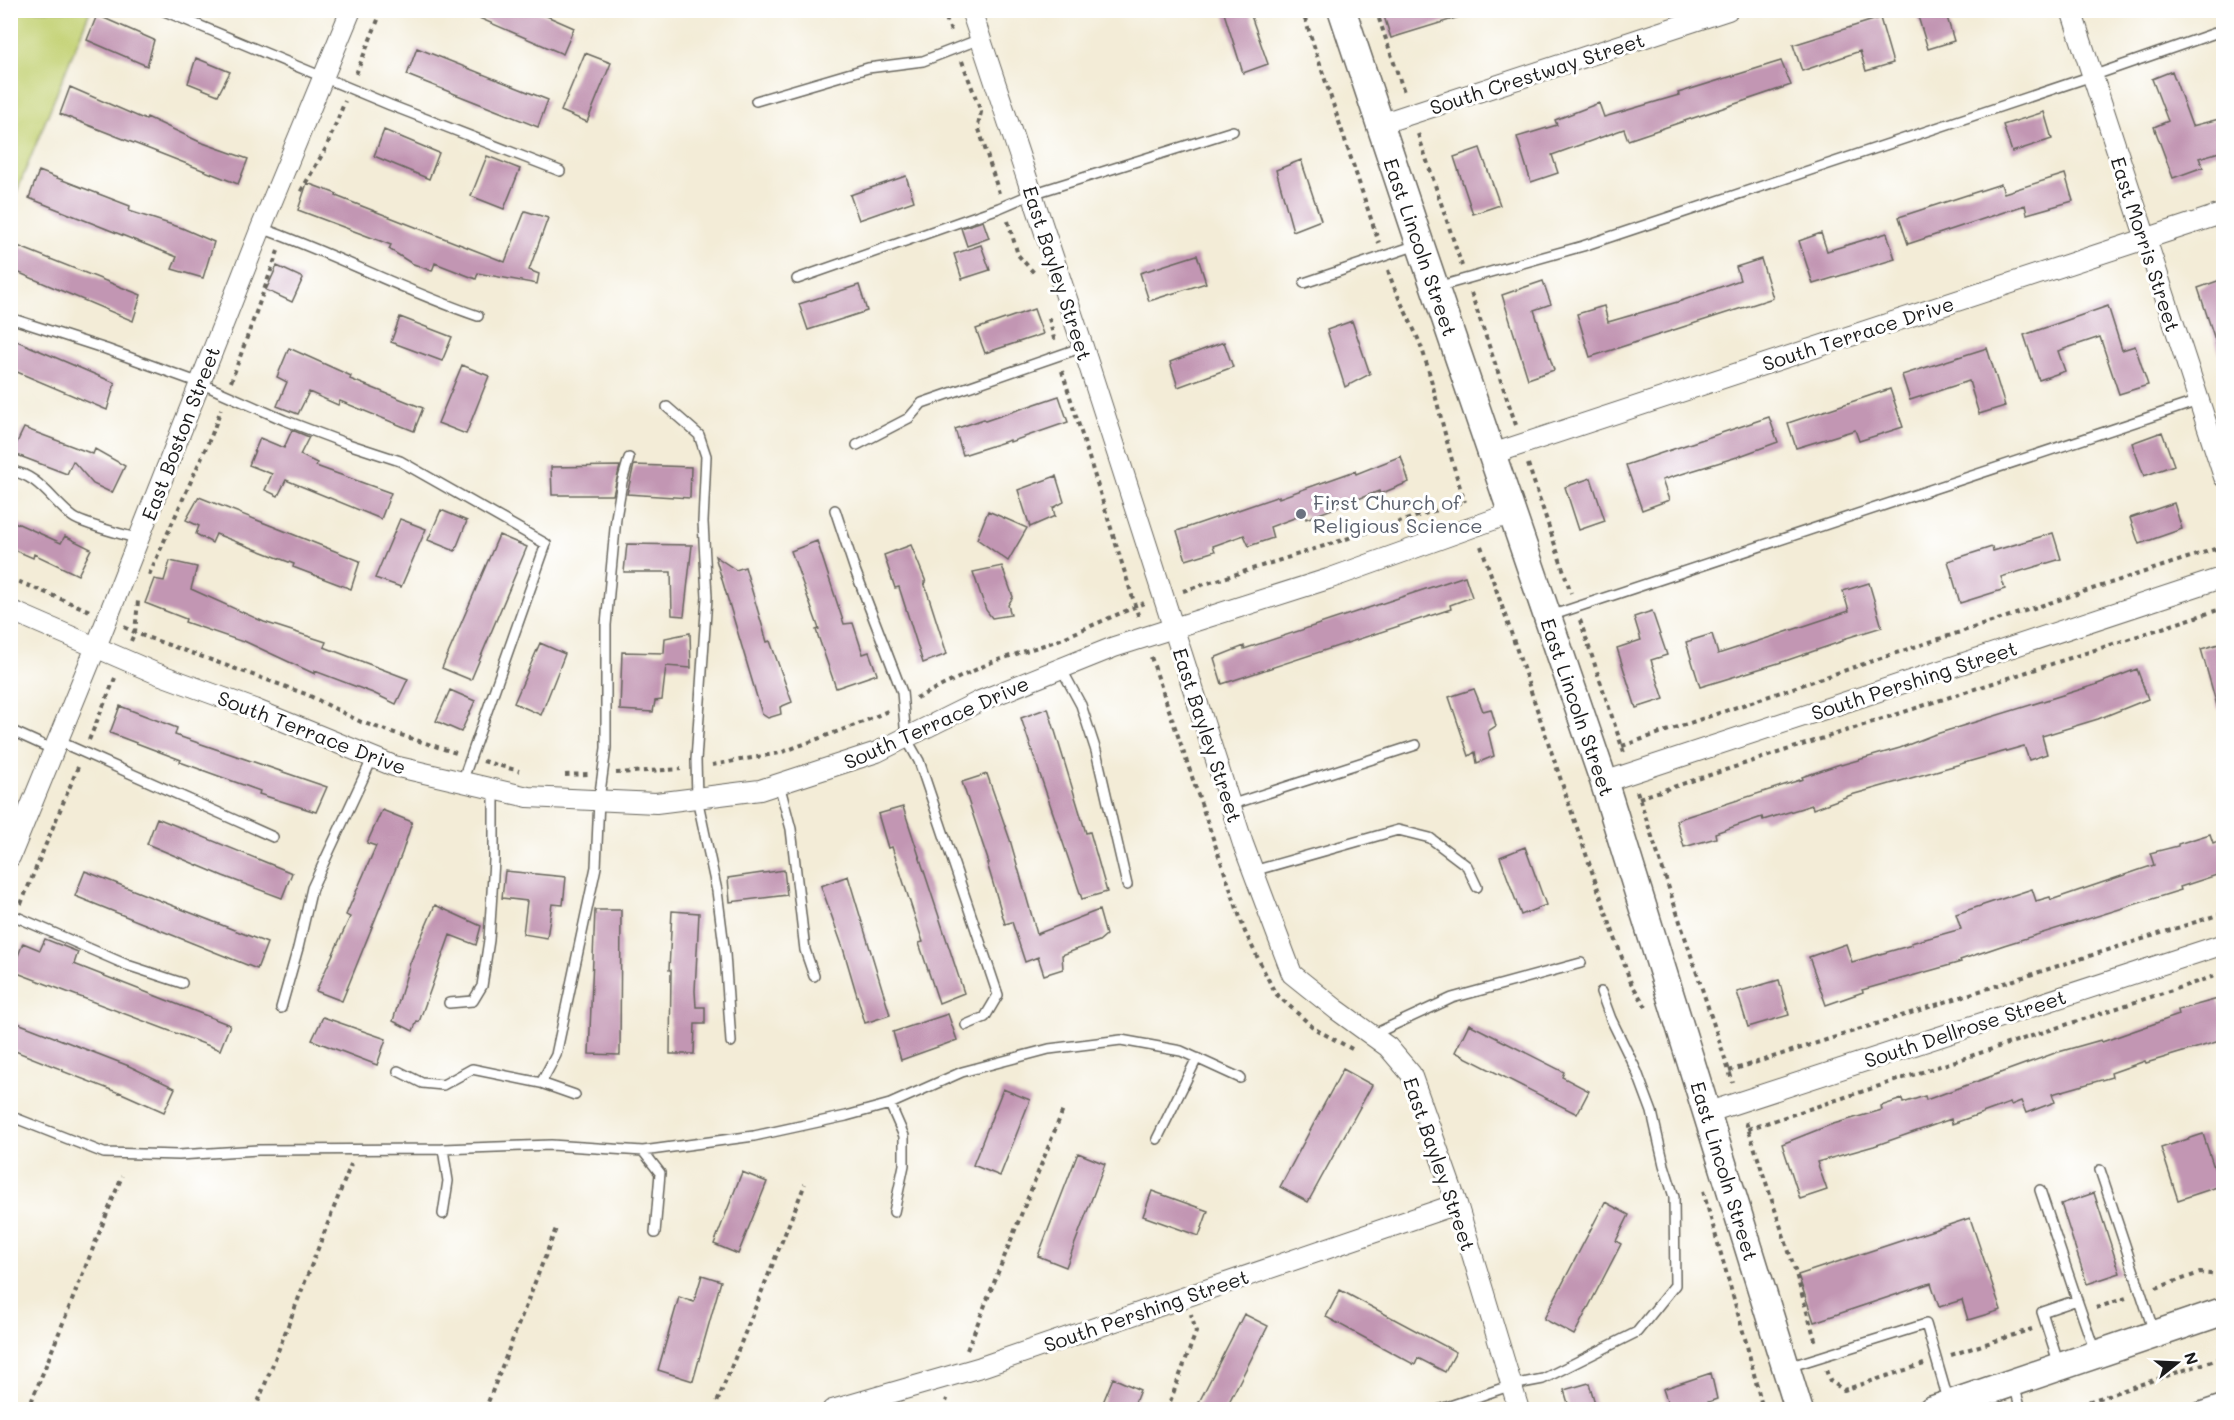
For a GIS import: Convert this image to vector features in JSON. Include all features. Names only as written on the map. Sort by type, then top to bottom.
[{"type":"street","name":"East Boston Street","points":[[10,857],[96,647],[261,228],[351,10]]},
{"type":"street","name":"East Bayley Street","points":[[971,10],[1083,347],[1230,805],[1292,974],[1388,1047],[1412,1074],[1457,1204],[1520,1410]]},
{"type":"street","name":"East Lincoln Street","points":[[1342,10],[1604,782],[1799,1410]]},
{"type":"street","name":"South Crestway Street","points":[[1380,124],[1728,10]]},
{"type":"street","name":"East Morris Street","points":[[2071,10],[2223,477]]},
{"type":"street","name":"South Terrace Drive","points":[[1492,454],[2223,213]]},
{"type":"street","name":"South Terrace Drive","points":[[10,610],[123,659],[394,766],[528,797],[656,803],[760,790],[877,752],[980,701],[1114,647],[1328,579],[1512,513]]},
{"type":"street","name":"South Pershing Street","points":[[1604,782],[2223,577]]},
{"type":"street","name":"South Dellrose Street","points":[[1706,1113],[2223,944]]},
{"type":"street","name":"South Pershing Street","points":[[832,1410],[957,1373],[1457,1204]]},
{"type":"street","points":[[1940,1407],[2223,1311]]},
{"type":"lane","points":[[162,10],[350,88],[560,171]]},
{"type":"lane","points":[[1435,288],[1583,246],[2223,30]]},
{"type":"lane","points":[[756,101],[868,68],[923,61],[980,39]]},
{"type":"lane","points":[[797,279],[999,208],[1032,194],[1233,131]]},
{"type":"lane","points":[[261,228],[441,303],[478,316]]},
{"type":"lane","points":[[1304,283],[1420,244]]},
{"type":"lane","points":[[10,318],[200,383],[345,443],[400,461],[546,544],[462,782]]},
{"type":"lane","points":[[857,445],[909,418],[922,403],[1083,347]]},
{"type":"lane","points":[[1548,617],[2199,401]]},
{"type":"lane","points":[[667,407],[699,435],[706,456],[703,522],[707,597],[696,768],[697,798],[718,902],[725,954],[731,1042]]},
{"type":"lane","points":[[541,1083],[556,1055],[596,867],[599,800],[606,747],[606,625],[616,518],[629,458]]},
{"type":"lane","points":[[10,471],[20,472],[46,489],[74,518],[139,539]]},
{"type":"lane","points":[[835,510],[855,570],[902,692],[906,738],[919,762],[998,995],[985,1017],[966,1025]]},
{"type":"lane","points":[[1061,668],[1082,705],[1096,751],[1127,885]]},
{"type":"lane","points":[[10,730],[84,753],[273,837]]},
{"type":"lane","points":[[1230,805],[1416,745]]},
{"type":"lane","points":[[281,1008],[312,888],[373,758]]},
{"type":"lane","points":[[779,784],[791,829],[805,950],[814,976]]},
{"type":"lane","points":[[448,1003],[473,1002],[482,986],[489,940],[494,860],[494,789]]},
{"type":"lane","points":[[1253,871],[1398,830],[1430,838],[1467,866],[1477,887]]},
{"type":"lane","points":[[13,915],[127,964],[182,983]]},
{"type":"lane","points":[[1372,1035],[1452,998],[1581,963]]},
{"type":"lane","points":[[1438,1410],[1512,1385],[1544,1379],[1637,1332],[1675,1285],[1674,1197],[1652,1112],[1637,1072],[1611,1019],[1601,992]]},
{"type":"lane","points":[[10,1130],[13,1117],[104,1152],[179,1155],[258,1150],[443,1149],[550,1145],[643,1150],[754,1136],[846,1116],[890,1104],[962,1072],[1050,1049],[1121,1040],[1181,1051],[1240,1078]]},
{"type":"lane","points":[[1157,1139],[1197,1058]]},
{"type":"lane","points":[[398,1071],[422,1083],[443,1085],[472,1069],[541,1083],[575,1095]]},
{"type":"lane","points":[[890,1104],[904,1136],[903,1165],[894,1212]]},
{"type":"lane","points":[[443,1149],[448,1181],[443,1214]]},
{"type":"lane","points":[[643,1150],[660,1173],[655,1233]]},
{"type":"lane","points":[[2100,1170],[2155,1335]]},
{"type":"lane","points":[[2040,1190],[2096,1354]]},
{"type":"lane","points":[[2059,1367],[2042,1312],[2078,1300]]},
{"type":"lane","points":[[1786,1367],[1926,1324],[1940,1407]]},
{"type":"lane","points":[[2013,1383],[2021,1410]]},
{"type":"lane","points":[[2190,1410],[2223,1398]]},
{"type":"path","points":[[301,192],[326,148],[382,10]]},
{"type":"path","points":[[1302,10],[1394,288],[1423,353],[1455,475],[1537,704],[1575,826],[1631,983],[1648,1009]]},
{"type":"path","points":[[1377,10],[1622,746],[1821,1356],[1830,1381],[1845,1390]]},
{"type":"path","points":[[148,577],[212,434],[283,236]]},
{"type":"path","points":[[558,775],[696,768],[780,753],[863,722],[992,662],[1056,641],[1141,604],[1465,501]]},
{"type":"path","points":[[1622,746],[2223,546]]},
{"type":"path","points":[[10,578],[135,632],[306,694],[361,722],[471,758],[529,774]]},
{"type":"path","points":[[13,915],[135,632],[139,595]]},
{"type":"path","points":[[1639,798],[2223,608]]},
{"type":"path","points":[[1729,1071],[2223,913]]},
{"type":"path","points":[[1748,1129],[2223,973]]},
{"type":"path","points":[[943,1410],[1063,1110]]},
{"type":"path","points":[[255,1410],[357,1150]]},
{"type":"path","points":[[28,1410],[122,1176]]},
{"type":"path","points":[[714,1410],[805,1184]]},
{"type":"path","points":[[1701,1185],[1746,1342],[1762,1410]]},
{"type":"path","points":[[485,1410],[556,1226]]},
{"type":"path","points":[[1167,1410],[1196,1332],[1186,1296]]},
{"type":"path","points":[[2063,1410],[2223,1357]]},
{"type":"green space","points":[[10,11],[90,11],[11,206]]},
{"type":"building","points":[[533,10],[574,28],[563,54],[463,11]]},
{"type":"building","points":[[1223,10],[1249,10],[1268,64],[1243,73]]},
{"type":"building","points":[[1382,10],[1466,10],[1466,15],[1391,38]]},
{"type":"building","points":[[1916,10],[1945,10],[1954,41],[1928,49]]},
{"type":"building","points":[[97,15],[154,40],[147,66],[87,40]]},
{"type":"building","points":[[1880,18],[1893,63],[1866,71],[1860,51],[1802,71],[1793,45]]},
{"type":"building","points":[[417,48],[548,100],[538,127],[407,75]]},
{"type":"building","points":[[585,53],[611,63],[587,122],[561,111]]},
{"type":"building","points":[[196,58],[230,72],[218,95],[188,83]]},
{"type":"building","points":[[1781,61],[1791,85],[1628,140],[1624,129],[1552,155],[1558,173],[1531,182],[1517,137],[1557,125],[1555,120],[1599,103],[1604,117]]},
{"type":"building","points":[[2172,71],[2192,126],[2223,118],[2223,151],[2199,158],[2203,167],[2173,178],[2154,127],[2168,121],[2152,79]]},
{"type":"building","points":[[70,87],[146,120],[147,117],[200,142],[248,159],[238,184],[60,114]]},
{"type":"building","points":[[2044,112],[2052,139],[2012,152],[2003,125]]},
{"type":"building","points":[[384,130],[439,153],[429,179],[374,156]]},
{"type":"building","points":[[1480,148],[1500,205],[1473,214],[1454,157]]},
{"type":"building","points":[[487,156],[520,169],[504,209],[471,196]]},
{"type":"building","points":[[1301,160],[1321,220],[1293,231],[1276,170]]},
{"type":"building","points":[[39,171],[130,206],[129,211],[182,228],[214,242],[203,278],[172,269],[177,257],[29,198]]},
{"type":"building","points":[[2065,174],[2073,201],[2027,214],[2025,205],[1908,244],[1899,217],[2001,184],[2004,193]]},
{"type":"building","points":[[906,176],[914,201],[859,220],[850,195]]},
{"type":"building","points":[[307,183],[505,262],[525,211],[548,218],[529,270],[539,274],[537,284],[478,273],[476,279],[435,263],[432,271],[411,263],[389,249],[391,245],[298,210]]},
{"type":"building","points":[[983,221],[989,238],[967,246],[961,228]]},
{"type":"building","points":[[1821,233],[1827,251],[1887,233],[1895,259],[1813,284],[1799,241]]},
{"type":"building","points":[[10,243],[141,295],[133,321],[10,269]]},
{"type":"building","points":[[981,245],[990,270],[962,279],[954,254]]},
{"type":"building","points":[[1197,255],[1206,283],[1149,301],[1140,273]]},
{"type":"building","points":[[1761,259],[1773,298],[1590,357],[1577,314],[1604,306],[1608,322],[1681,301],[1740,280],[1736,267]]},
{"type":"building","points":[[277,266],[303,278],[292,302],[266,290]]},
{"type":"building","points":[[2223,279],[2223,355],[2220,355],[2198,288]]},
{"type":"building","points":[[1543,281],[1551,304],[1534,310],[1554,370],[1528,379],[1502,295]]},
{"type":"building","points":[[859,285],[867,311],[808,330],[799,304]]},
{"type":"building","points":[[2108,306],[2122,350],[2135,346],[2148,385],[2119,394],[2100,337],[2058,351],[2065,371],[2039,380],[2024,335]]},
{"type":"building","points":[[1034,309],[1043,334],[985,353],[976,329]]},
{"type":"building","points":[[400,317],[452,337],[442,361],[391,342]]},
{"type":"building","points":[[1352,321],[1370,374],[1345,387],[1327,330]]},
{"type":"building","points":[[10,338],[115,383],[107,410],[10,369]]},
{"type":"building","points":[[1224,342],[1233,367],[1178,387],[1170,362]]},
{"type":"building","points":[[289,348],[351,376],[350,379],[423,408],[414,431],[340,401],[338,405],[309,392],[298,414],[277,406],[287,382],[277,377]]},
{"type":"building","points":[[1987,348],[2005,406],[1979,414],[1969,381],[1910,400],[1902,375]]},
{"type":"building","points":[[462,365],[489,376],[466,434],[438,423]]},
{"type":"building","points":[[1890,389],[1903,427],[1859,441],[1855,430],[1796,448],[1788,423]]},
{"type":"building","points":[[1059,396],[1068,422],[963,455],[955,429]]},
{"type":"building","points":[[1769,417],[1778,442],[1662,480],[1669,500],[1642,510],[1626,465]]},
{"type":"building","points":[[24,428],[93,454],[95,449],[125,466],[112,493],[93,484],[73,461],[67,474],[12,453]]},
{"type":"building","points":[[292,430],[309,437],[300,455],[317,463],[316,466],[391,493],[381,519],[286,480],[278,496],[265,490],[272,474],[249,465],[260,438],[284,448]]},
{"type":"building","points":[[2162,432],[2174,465],[2144,476],[2132,443]]},
{"type":"building","points":[[1401,456],[1409,482],[1306,519],[1305,514],[1270,527],[1273,538],[1249,546],[1244,535],[1213,546],[1215,551],[1186,560],[1177,531],[1355,471],[1356,474]]},
{"type":"building","points":[[634,465],[691,467],[690,498],[627,494]]},
{"type":"building","points":[[620,466],[613,495],[552,495],[551,467]]},
{"type":"building","points":[[1056,476],[1064,502],[1053,508],[1055,516],[1030,527],[1018,490]]},
{"type":"building","points":[[1591,478],[1605,521],[1579,530],[1565,487]]},
{"type":"building","points":[[199,497],[360,561],[351,589],[216,534],[212,543],[196,534],[199,526],[186,520]]},
{"type":"building","points":[[2174,503],[2182,529],[2139,544],[2130,518]]},
{"type":"building","points":[[441,510],[467,521],[455,551],[428,540]]},
{"type":"building","points":[[988,511],[1027,528],[1008,561],[977,539]]},
{"type":"building","points":[[400,519],[426,529],[401,587],[375,578]]},
{"type":"building","points":[[10,520],[61,543],[65,536],[91,549],[78,575],[34,554],[33,558],[10,548]]},
{"type":"building","points":[[2053,533],[2061,559],[2001,577],[2005,589],[1960,603],[1948,561],[1992,547],[1993,551]]},
{"type":"building","points":[[499,535],[527,547],[471,680],[442,668]]},
{"type":"building","points":[[817,541],[844,624],[853,623],[863,654],[869,652],[877,674],[836,688],[816,630],[819,629],[791,551]]},
{"type":"building","points":[[627,544],[692,545],[684,616],[672,615],[671,572],[624,572]]},
{"type":"building","points":[[911,545],[926,582],[924,582],[947,654],[923,663],[899,587],[895,588],[884,555]]},
{"type":"building","points":[[715,556],[736,570],[745,567],[767,642],[770,641],[792,702],[780,707],[781,714],[768,718],[762,714]]},
{"type":"building","points":[[170,561],[197,567],[191,589],[264,622],[326,642],[324,647],[408,679],[396,704],[315,671],[315,674],[244,641],[185,622],[186,619],[145,603],[154,579],[164,581]]},
{"type":"building","points":[[1002,566],[1013,597],[1008,605],[1011,615],[992,618],[986,610],[973,572]]},
{"type":"building","points":[[1465,576],[1472,597],[1450,605],[1451,609],[1222,684],[1214,658],[1244,646],[1244,649]]},
{"type":"building","points":[[1869,583],[1882,627],[1785,661],[1700,687],[1686,642],[1712,634],[1718,654],[1777,635],[1849,611],[1843,591]]},
{"type":"building","points":[[1652,611],[1667,655],[1651,660],[1664,699],[1636,708],[1617,648],[1641,640],[1634,617]]},
{"type":"building","points":[[690,633],[691,668],[666,666],[662,700],[655,701],[653,712],[620,710],[622,652],[664,653],[665,638]]},
{"type":"building","points":[[540,643],[565,654],[541,715],[514,703]]},
{"type":"building","points":[[2219,644],[2223,659],[2223,709],[2218,709],[2201,649]]},
{"type":"building","points":[[2137,669],[2148,699],[2098,719],[2042,736],[2047,754],[2029,760],[2024,746],[1851,795],[1813,809],[1812,805],[1763,820],[1762,817],[1715,833],[1716,838],[1684,847],[1676,820],[1803,779],[1802,777],[1840,764],[1900,748],[1933,735],[2095,685]]},
{"type":"building","points":[[1474,689],[1483,711],[1491,709],[1496,726],[1488,731],[1494,756],[1477,763],[1475,752],[1469,756],[1449,697]]},
{"type":"building","points":[[450,690],[475,701],[461,732],[436,721]]},
{"type":"building","points":[[120,706],[177,728],[175,735],[327,787],[316,812],[259,794],[260,791],[180,762],[181,760],[110,733]]},
{"type":"building","points":[[1048,708],[1086,833],[1090,832],[1107,892],[1082,899],[1021,718]]},
{"type":"building","points":[[987,774],[1010,840],[1037,934],[1099,910],[1106,935],[1099,941],[1062,955],[1063,969],[1044,975],[1038,957],[1025,962],[1012,922],[1005,924],[987,863],[989,863],[962,782]]},
{"type":"building","points":[[903,807],[964,993],[939,1003],[919,943],[923,942],[892,847],[888,848],[878,814]]},
{"type":"building","points":[[382,810],[412,822],[402,853],[342,1001],[316,991],[350,917],[346,915],[376,846],[367,843]]},
{"type":"building","points":[[157,818],[292,873],[282,898],[147,844]]},
{"type":"building","points":[[2210,834],[2213,843],[2223,839],[2223,873],[2180,887],[2181,890],[2004,945],[1960,960],[1961,962],[1862,990],[1863,992],[1826,1005],[1809,957],[1846,944],[1852,962],[1912,945],[1911,943],[1961,929],[1956,914],[2032,889],[2036,901],[2050,897],[2051,900],[2154,865],[2150,853]]},
{"type":"building","points":[[1525,847],[1546,905],[1521,915],[1500,857]]},
{"type":"building","points":[[784,870],[787,895],[730,902],[728,878]]},
{"type":"building","points":[[85,871],[267,943],[257,969],[75,896]]},
{"type":"building","points":[[505,871],[566,877],[563,905],[552,904],[547,938],[523,934],[527,901],[502,898]]},
{"type":"building","points":[[848,876],[890,1015],[865,1023],[843,948],[821,886]]},
{"type":"building","points":[[435,905],[481,926],[476,945],[450,935],[419,1022],[417,1021],[413,1031],[393,1021],[410,963]]},
{"type":"building","points":[[595,910],[621,910],[620,1055],[589,1054]]},
{"type":"building","points":[[672,911],[699,913],[695,991],[696,1007],[705,1007],[705,1024],[695,1024],[694,1054],[670,1054],[671,970],[669,970]]},
{"type":"building","points":[[45,939],[78,952],[74,964],[230,1025],[220,1050],[12,971],[23,943],[40,950]]},
{"type":"building","points":[[1779,980],[1789,1015],[1748,1027],[1737,992]]},
{"type":"building","points":[[2218,999],[2223,1018],[2223,1040],[2146,1063],[2145,1061],[2111,1073],[2112,1077],[2052,1094],[2055,1102],[2026,1113],[2021,1101],[2011,1105],[2010,1103],[1952,1124],[1951,1119],[1874,1146],[1817,1162],[1827,1190],[1800,1199],[1782,1144],[1830,1125],[1882,1110],[1881,1106],[1902,1099],[1903,1103],[1925,1096],[1926,1100],[2055,1053],[2101,1040],[2102,1042],[2179,1015],[2178,1010]]},
{"type":"building","points":[[948,1014],[957,1040],[901,1060],[893,1032]]},
{"type":"building","points":[[323,1017],[386,1039],[377,1065],[312,1040]]},
{"type":"building","points":[[10,1020],[129,1066],[175,1088],[164,1112],[10,1049]]},
{"type":"building","points":[[1469,1024],[1564,1072],[1562,1077],[1589,1091],[1577,1114],[1455,1052]]},
{"type":"building","points":[[1343,1069],[1372,1085],[1308,1202],[1280,1187]]},
{"type":"building","points":[[1003,1089],[1030,1100],[1000,1176],[973,1165]]},
{"type":"building","points":[[2203,1134],[2220,1186],[2178,1200],[2161,1148]]},
{"type":"building","points":[[1078,1153],[1105,1164],[1066,1267],[1038,1256]]},
{"type":"building","points":[[742,1172],[767,1182],[738,1254],[714,1244]]},
{"type":"building","points":[[1152,1191],[1208,1211],[1199,1236],[1143,1216]]},
{"type":"building","points":[[2094,1193],[2120,1273],[2087,1284],[2061,1204]]},
{"type":"building","points":[[1605,1202],[1629,1215],[1616,1241],[1621,1244],[1574,1335],[1544,1319]]},
{"type":"building","points":[[1970,1218],[2001,1310],[1968,1320],[1962,1300],[1939,1307],[1931,1283],[1814,1322],[1798,1275]]},
{"type":"building","points":[[702,1275],[721,1281],[693,1381],[658,1370],[679,1297],[694,1302]]},
{"type":"building","points":[[1340,1290],[1456,1352],[1445,1372],[1418,1358],[1415,1365],[1326,1317]]},
{"type":"building","points":[[1244,1314],[1268,1326],[1225,1410],[1195,1410]]},
{"type":"building","points":[[1711,1373],[1717,1399],[1686,1410],[1670,1410],[1663,1389]]},
{"type":"building","points":[[1113,1378],[1140,1390],[1132,1410],[1100,1410]]},
{"type":"building","points":[[1589,1383],[1597,1410],[1570,1410],[1564,1390]]},
{"type":"place","name":"First Church of Religious Science","points":[[1301,514]]}]
